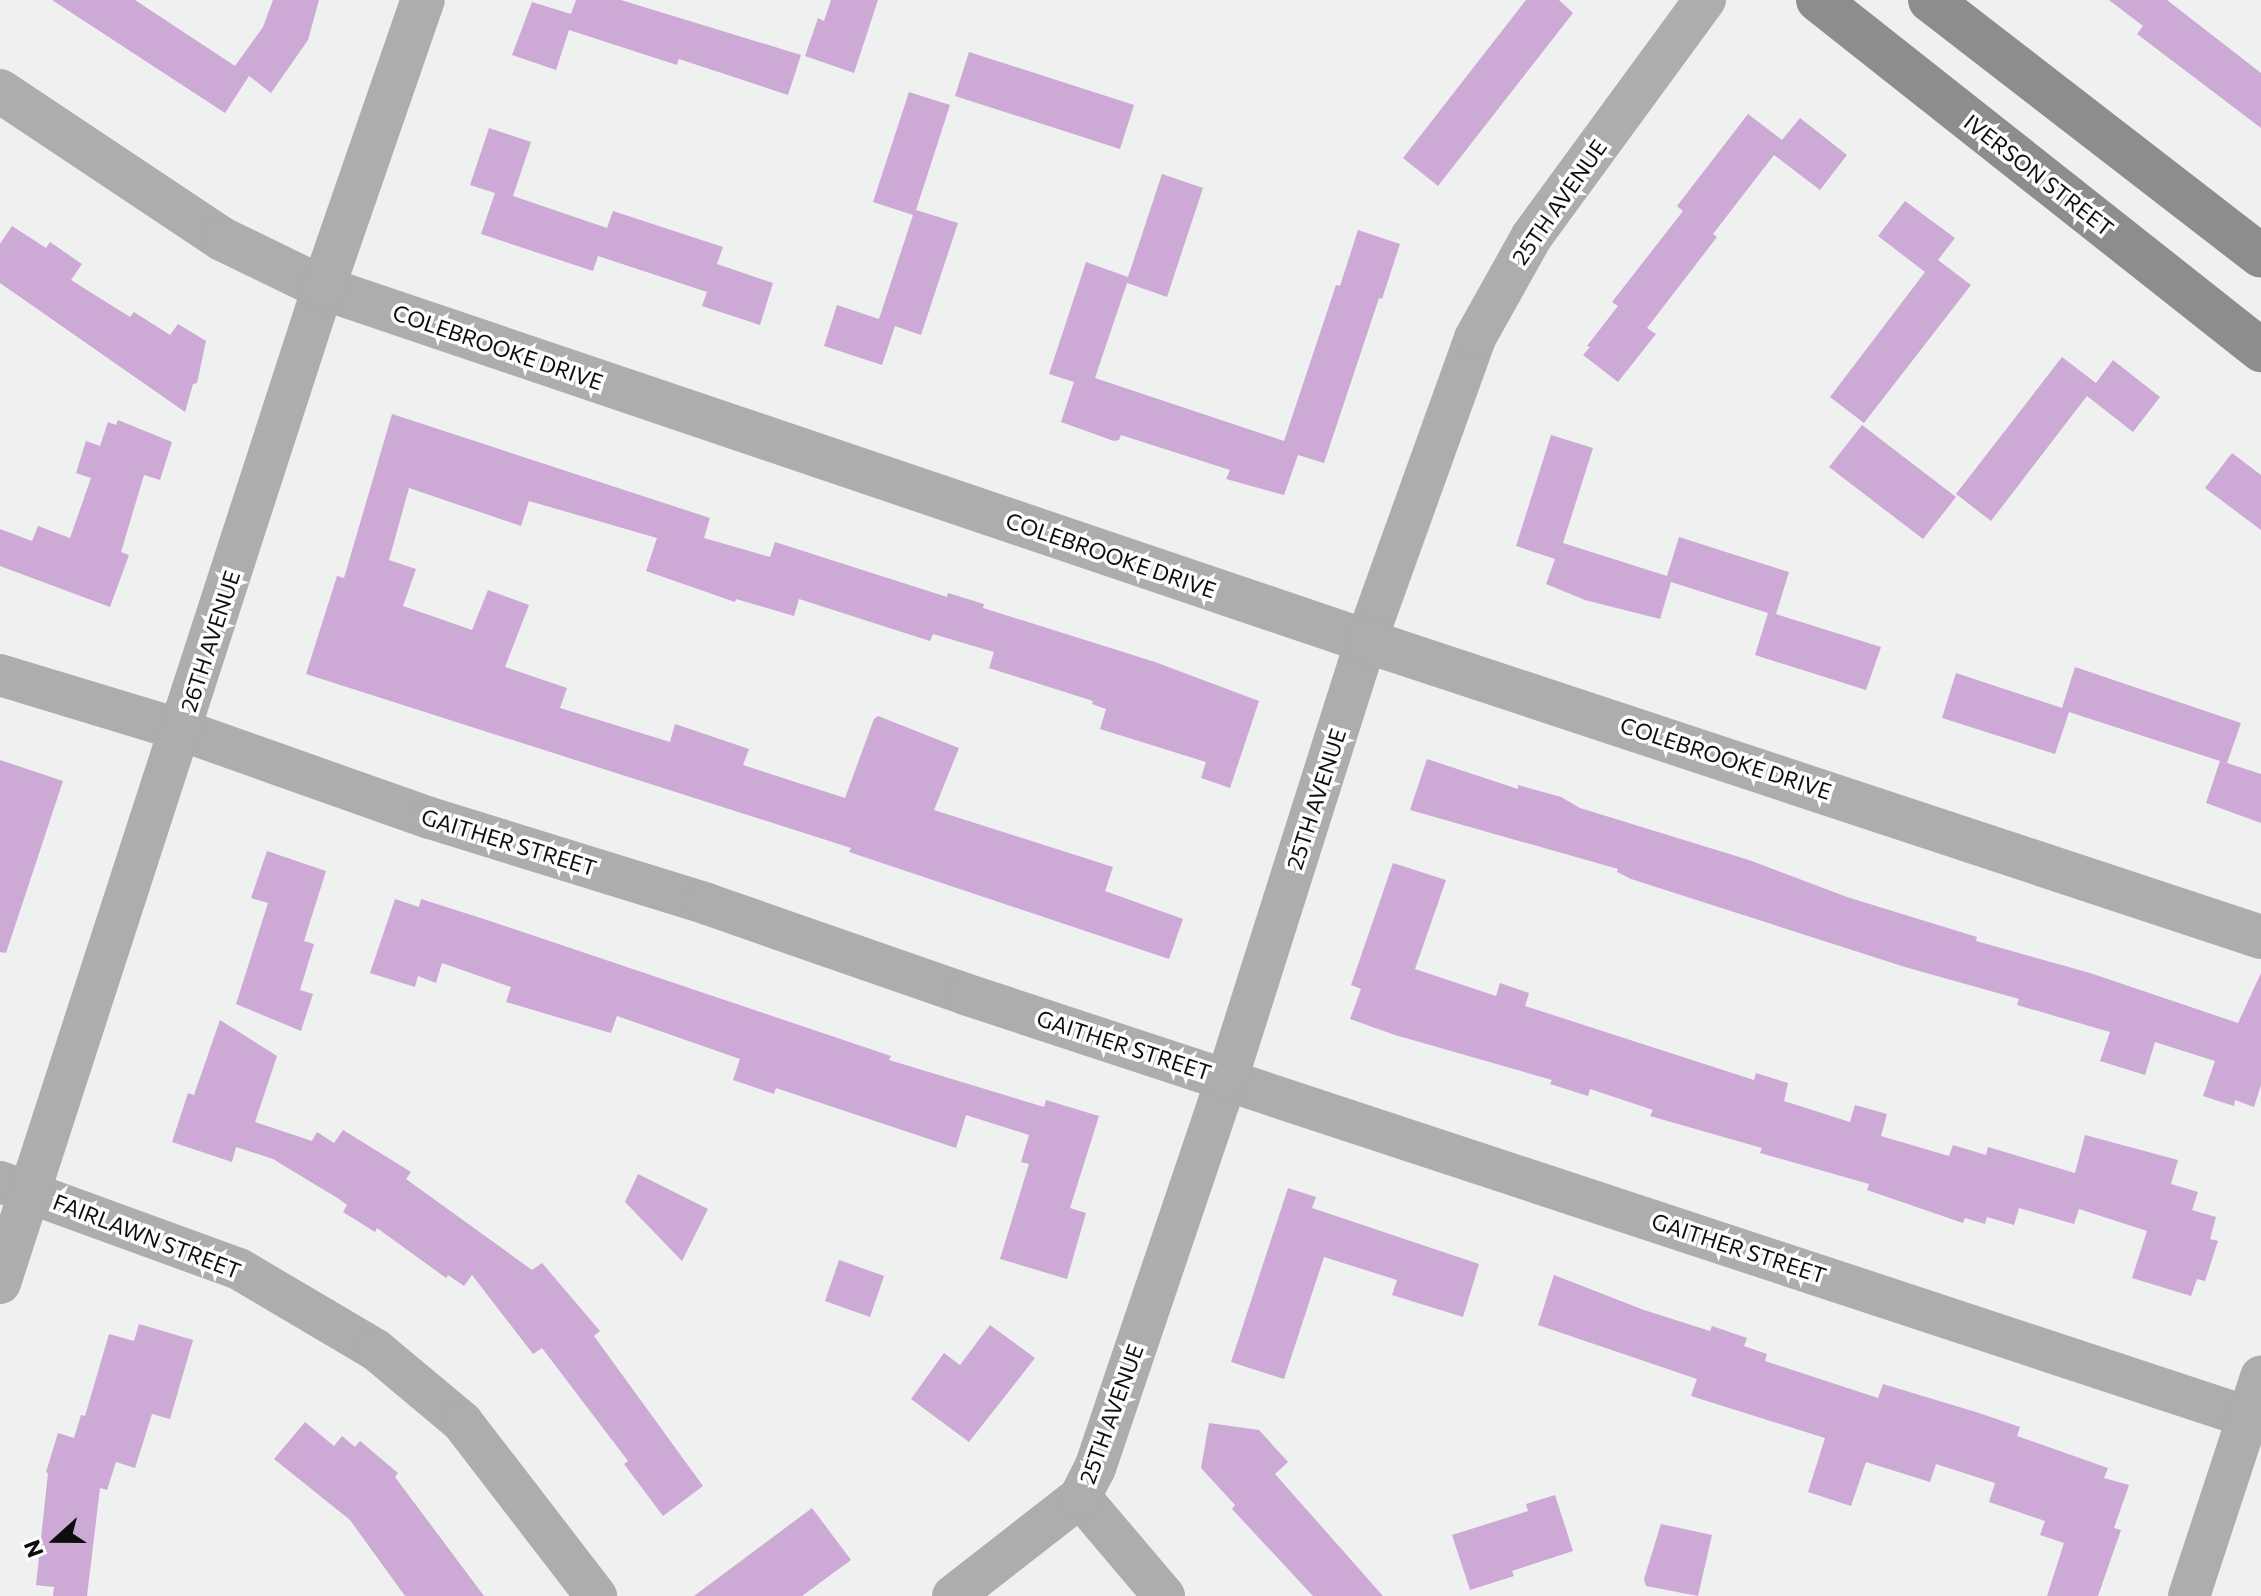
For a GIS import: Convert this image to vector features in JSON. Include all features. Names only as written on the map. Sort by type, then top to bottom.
[{"type":"main road","name":"IVERSON STREET","points":[[1818,0],[2261,350]]},
{"type":"main road","points":[[1930,0],[2261,256]]},
{"type":"street","name":"26TH AVENUE","points":[[0,1283],[16,1187],[181,730],[323,288],[393,94],[423,0]]},
{"type":"street","name":"25TH AVENUE","points":[[953,1596],[1080,1497],[1115,1413],[1227,1079],[1366,641],[1475,338],[1532,236],[1705,0]]},
{"type":"street","name":"COLEBROOKE DRIVE","points":[[0,91],[222,239],[323,288],[1366,641],[2261,937]]},
{"type":"street","name":"GAITHER STREET","points":[[0,675],[181,730],[430,818],[707,904],[965,994],[2248,1417]]},
{"type":"street","name":"FAIRLAWN STREET","points":[[16,1187],[239,1269],[376,1350],[462,1422],[596,1596]]},
{"type":"street","points":[[2189,1596],[2261,1377]]},
{"type":"street","points":[[1080,1497],[1164,1596]]},
{"type":"building","points":[[52,0],[135,0],[235,66],[263,27],[273,0],[319,0],[308,40],[271,93],[249,76],[225,113]]},
{"type":"building","points":[[576,0],[621,0],[801,55],[788,95],[679,59],[677,65],[569,30],[556,70],[512,55],[532,2],[571,14]]},
{"type":"building","points":[[831,0],[878,0],[854,73],[805,56],[818,18],[824,21]]},
{"type":"building","points":[[1526,0],[1559,0],[1573,13],[1438,186],[1403,158]]},
{"type":"building","points":[[2109,0],[2167,0],[2261,73],[2261,128],[2137,34],[2143,26]]},
{"type":"building","points":[[969,52],[1134,105],[1120,149],[955,96]]},
{"type":"building","points":[[909,92],[950,105],[916,210],[958,223],[921,335],[895,326],[882,365],[824,346],[837,305],[879,319],[913,215],[873,202]]},
{"type":"building","points":[[1748,114],[1782,140],[1800,118],[1847,155],[1820,190],[1774,155],[1713,234],[1717,237],[1647,328],[1656,334],[1618,382],[1583,355],[1590,347],[1587,346],[1618,306],[1612,302],[1683,211],[1677,206]]},
{"type":"building","points":[[489,128],[531,142],[513,196],[607,228],[613,211],[723,247],[717,264],[773,283],[760,325],[702,306],[707,292],[598,256],[593,271],[481,234],[495,193],[470,185]]},
{"type":"building","points":[[1162,174],[1203,188],[1167,297],[1127,283],[1095,378],[1284,441],[1336,285],[1340,286],[1358,230],[1400,244],[1324,463],[1298,455],[1284,495],[1226,479],[1230,470],[1121,435],[1119,440],[1114,441],[1061,422],[1074,382],[1049,374],[1086,262],[1128,277]]},
{"type":"building","points":[[1905,201],[1955,238],[1938,260],[1971,285],[1864,423],[1830,397],[1925,272],[1878,236]]},
{"type":"building","points":[[12,226],[46,248],[50,242],[82,264],[71,280],[130,317],[134,312],[170,335],[178,324],[206,341],[197,383],[193,384],[185,412],[0,283],[0,244]]},
{"type":"building","points":[[2062,357],[2096,383],[2113,360],[2160,397],[2133,432],[2087,396],[1991,521],[1956,494]]},
{"type":"building","points":[[392,414],[710,518],[704,538],[770,557],[775,542],[947,597],[948,593],[984,604],[983,608],[1155,662],[1259,701],[1230,788],[1201,778],[1206,762],[1100,729],[1106,709],[1092,704],[1093,701],[989,668],[994,652],[933,634],[930,641],[799,599],[794,616],[736,599],[735,602],[646,571],[657,538],[529,501],[521,526],[409,488],[389,560],[416,569],[403,606],[472,630],[488,590],[529,605],[505,667],[567,688],[560,708],[670,742],[675,724],[749,749],[743,765],[845,798],[874,719],[878,716],[959,748],[934,810],[1113,867],[1105,891],[1183,919],[1169,959],[849,852],[851,848],[306,674],[337,576],[344,578]]},
{"type":"building","points":[[118,420],[172,442],[160,480],[144,475],[121,552],[129,555],[110,607],[0,566],[0,529],[32,541],[38,526],[70,538],[91,478],[76,473],[86,441],[100,446],[108,422],[116,425]]},
{"type":"building","points":[[1862,425],[1956,497],[1923,539],[1829,467]]},
{"type":"building","points":[[1551,435],[1593,448],[1563,543],[1667,576],[1679,537],[1789,572],[1776,614],[1881,647],[1866,690],[1755,655],[1768,613],[1671,582],[1660,619],[1585,600],[1546,584],[1555,559],[1516,546]]},
{"type":"building","points":[[2232,453],[2261,475],[2261,530],[2205,488]]},
{"type":"building","points":[[2075,667],[2241,723],[2227,763],[2261,774],[2261,823],[2206,803],[2220,761],[2069,712],[2055,754],[1942,718],[1956,673],[2062,708]]},
{"type":"building","points":[[1427,759],[1518,789],[1518,785],[1561,797],[1580,808],[1749,860],[1847,897],[1977,937],[1976,941],[2090,973],[2238,1023],[2261,973],[2261,1085],[2254,1107],[2235,1100],[2234,1106],[2203,1096],[2215,1061],[2155,1042],[2145,1075],[2100,1061],[2110,1032],[2017,1005],[2019,999],[1905,967],[1631,879],[1617,872],[1618,869],[1410,810]]},
{"type":"building","points":[[0,760],[63,781],[6,953],[0,952]]},
{"type":"building","points":[[267,851],[326,871],[304,941],[314,944],[300,990],[313,994],[301,1031],[236,1004],[268,903],[251,898]]},
{"type":"building","points":[[1393,863],[1446,880],[1415,969],[1496,996],[1500,983],[1529,993],[1525,1006],[1754,1080],[1756,1073],[1788,1083],[1784,1101],[1850,1122],[1855,1105],[1887,1114],[1881,1136],[1949,1156],[1953,1145],[1986,1155],[1988,1147],[2075,1173],[2085,1135],[2178,1160],[2171,1184],[2198,1192],[2192,1210],[2216,1217],[2210,1239],[2218,1241],[2205,1281],[2197,1279],[2191,1296],[2132,1278],[2147,1231],[2079,1209],[2074,1224],[2019,1208],[2014,1225],[1987,1217],[1985,1224],[1965,1218],[1963,1223],[1867,1190],[1869,1184],[1760,1153],[1762,1148],[1650,1116],[1653,1110],[1590,1089],[1588,1096],[1550,1084],[1552,1080],[1350,1019],[1361,989],[1351,985]]},
{"type":"building","points":[[395,899],[419,907],[421,899],[487,920],[891,1056],[889,1060],[1044,1107],[1046,1100],[1099,1116],[1070,1208],[1086,1213],[1067,1279],[1000,1259],[1029,1164],[1021,1162],[1029,1135],[966,1115],[956,1148],[776,1088],[774,1094],[733,1080],[740,1059],[617,1016],[611,1033],[506,1002],[511,987],[442,963],[436,983],[418,976],[415,987],[370,973]]},
{"type":"building","points":[[220,1020],[277,1056],[255,1122],[312,1141],[317,1132],[334,1143],[343,1130],[411,1172],[406,1179],[532,1270],[542,1263],[600,1331],[594,1336],[703,1486],[663,1516],[624,1464],[628,1461],[542,1348],[533,1354],[472,1275],[464,1286],[448,1275],[446,1278],[377,1228],[375,1232],[343,1212],[347,1205],[339,1199],[273,1159],[236,1147],[232,1162],[172,1142],[188,1093],[194,1095]]},
{"type":"building","points":[[638,1174],[708,1209],[682,1261],[625,1202]]},
{"type":"building","points":[[1288,1188],[1316,1197],[1312,1208],[1479,1264],[1463,1317],[1392,1295],[1397,1280],[1324,1257],[1284,1379],[1231,1362]]},
{"type":"building","points":[[839,1260],[884,1276],[870,1317],[825,1301]]},
{"type":"building","points":[[1554,1275],[1644,1310],[1710,1331],[1712,1326],[1747,1338],[1744,1346],[1767,1354],[1765,1361],[1878,1398],[1883,1384],[1979,1413],[2020,1427],[2017,1436],[2108,1468],[2104,1478],[2129,1485],[2114,1528],[2121,1530],[2098,1596],[2047,1596],[2064,1543],[2040,1535],[2045,1521],[1989,1502],[1995,1483],[1936,1464],[1930,1482],[1866,1462],[1851,1506],[1808,1492],[1825,1438],[1691,1396],[1697,1379],[1538,1325]]},
{"type":"building","points":[[139,1324],[193,1340],[170,1419],[152,1414],[135,1468],[116,1462],[107,1490],[100,1488],[87,1596],[53,1596],[54,1587],[36,1585],[46,1472],[58,1433],[74,1438],[81,1415],[85,1416],[109,1334],[134,1341]]},
{"type":"building","points":[[990,1325],[1035,1358],[969,1442],[911,1399],[944,1353],[960,1365]]},
{"type":"building","points":[[305,1422],[334,1446],[342,1436],[355,1447],[360,1441],[398,1473],[395,1477],[484,1596],[405,1596],[350,1520],[274,1459]]},
{"type":"building","points":[[1209,1423],[1259,1430],[1288,1462],[1275,1474],[1383,1596],[1313,1596],[1232,1509],[1235,1505],[1201,1468]]},
{"type":"building","points":[[1555,1495],[1573,1551],[1512,1571],[1514,1576],[1470,1590],[1452,1535],[1528,1511],[1526,1504]]},
{"type":"building","points":[[812,1508],[851,1560],[802,1596],[694,1596]]},
{"type":"building","points":[[1661,1524],[1712,1535],[1698,1596],[1646,1586],[1644,1579]]}]
